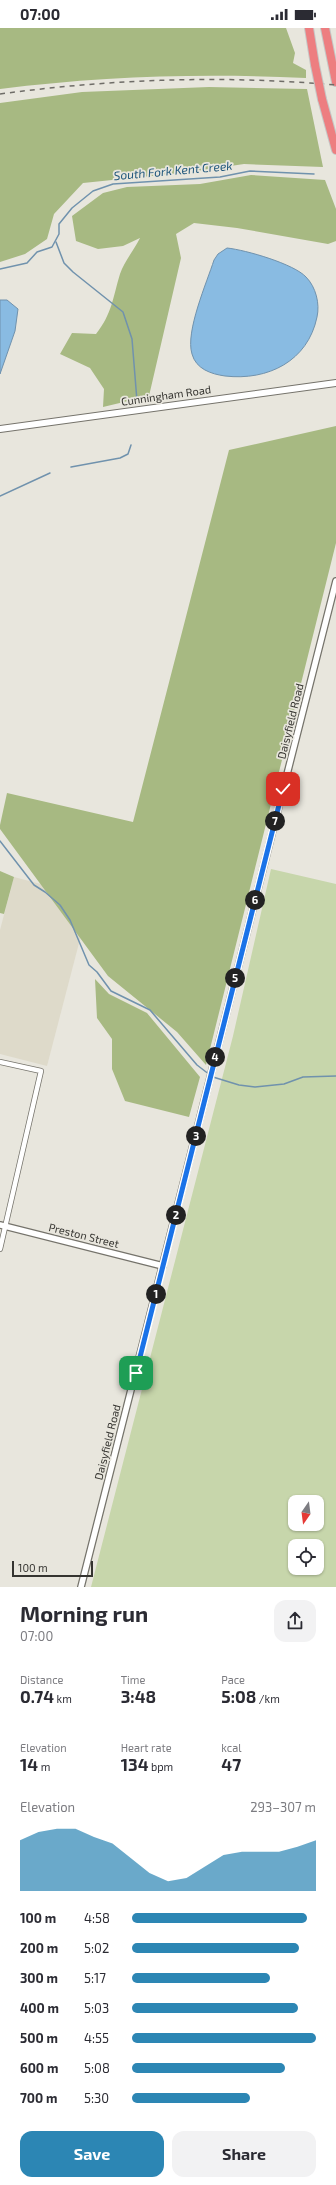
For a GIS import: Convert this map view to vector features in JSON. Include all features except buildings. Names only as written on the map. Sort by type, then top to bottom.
[{"type":"highway","points":[[309,28],[322,99],[336,150]]},
{"type":"highway","points":[[325,28],[336,82]]},
{"type":"main road","name":"Cunningham Road","points":[[0,429],[336,383]]},
{"type":"street","name":"Daisyfield Road","points":[[81,1587],[336,581]]},
{"type":"street","points":[[0,1062],[41,1071],[3,1225],[0,1249]]},
{"type":"street","name":"Preston Street","points":[[3,1225],[163,1266]]},
{"type":"shaded area","points":[[14,877],[91,897],[47,1066],[0,1054],[0,930]]},
{"type":"green space","points":[[0,28],[286,28],[295,53],[293,63],[306,70],[306,78],[191,76],[114,78],[0,89]]},
{"type":"green space","points":[[209,87],[307,89],[323,167],[244,164],[190,172],[83,183],[54,214],[47,239],[25,254],[0,262],[0,103],[82,92]]},
{"type":"green space","points":[[251,175],[325,180],[336,209],[336,241],[328,244],[237,228],[194,223],[176,234],[181,258],[149,396],[103,407],[104,389],[90,368],[60,354],[72,333],[96,334],[101,327],[109,312],[120,274],[140,238],[123,246],[98,249],[76,241],[72,216],[103,193],[127,187],[200,184]]},
{"type":"green space","points":[[336,426],[336,543],[206,1065],[177,1032],[108,976],[0,829],[0,825],[7,793],[133,822],[229,450]]},
{"type":"green space","points":[[271,869],[336,884],[336,1587],[91,1587],[233,1036]]},
{"type":"green space","points":[[0,871],[14,877],[4,914],[0,913]]},
{"type":"green space","points":[[95,979],[109,994],[147,1013],[200,1077],[189,1117],[125,1101],[112,1069],[112,1039],[97,1018]]},
{"type":"water","points":[[227,248],[257,255],[291,267],[306,277],[315,291],[318,312],[312,332],[305,345],[284,365],[271,371],[241,377],[220,375],[209,372],[201,367],[194,359],[192,354],[191,345],[194,320],[202,294],[214,260],[218,254]]},
{"type":"water","points":[[0,300],[7,300],[18,309],[15,331],[0,374]]},
{"type":"waterway","name":"South Fork Kent Creek","points":[[0,269],[27,263],[37,252],[52,247],[59,234],[59,224],[72,208],[93,191],[113,184],[220,177],[250,171],[314,174]]},
{"type":"waterway","points":[[56,242],[64,263],[123,312],[132,339],[137,401]]},
{"type":"waterway","points":[[71,467],[120,458],[128,454],[131,445]]},
{"type":"waterway","points":[[0,496],[50,473]]},
{"type":"waterway","points":[[0,841],[34,885],[60,905],[70,920],[89,965],[97,972],[111,991],[150,1010],[197,1065],[210,1075]]},
{"type":"waterway","points":[[213,1077],[239,1085],[255,1087],[284,1084],[303,1077],[336,1076]]},
{"type":"railway","points":[[0,94],[84,85],[168,80],[252,80],[336,85]]},
{"type":"route","points":[[136,1373],[283,789]]}]
